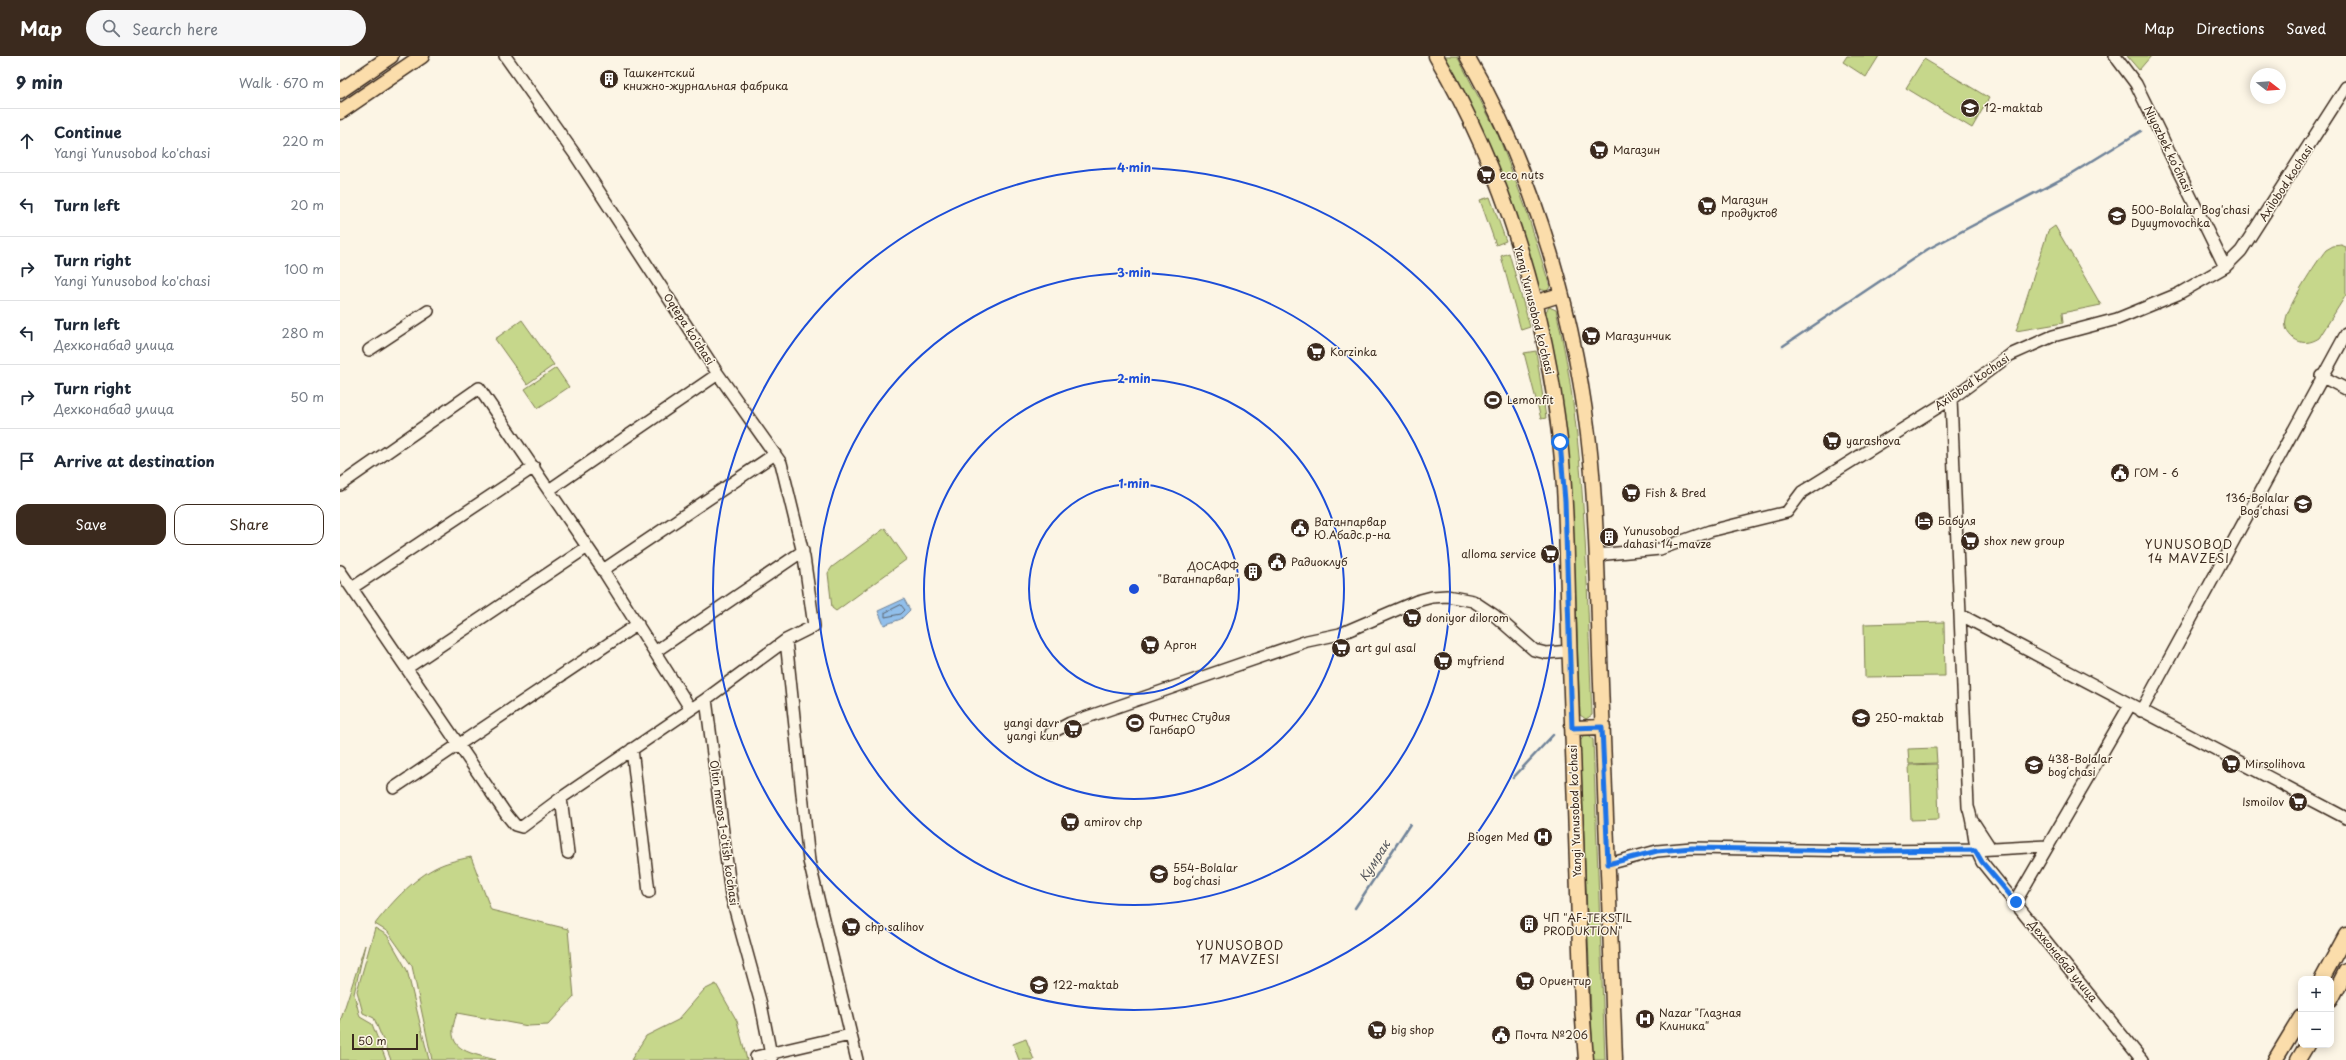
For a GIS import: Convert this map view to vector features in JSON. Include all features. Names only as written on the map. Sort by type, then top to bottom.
[{"type":"main road","points":[[340,91],[391,56]]},
{"type":"main road","points":[[340,112],[422,56]]},
{"type":"main road","name":"Yangi Yunusobod ko'chasi","points":[[1436,56],[1470,120],[1495,176],[1534,303],[1553,385],[1565,501],[1582,1007],[1586,1060]]},
{"type":"main road","points":[[1467,56],[1498,115],[1521,170],[1542,231],[1574,350],[1586,424],[1591,470],[1596,555],[1615,1060]]},
{"type":"main road","points":[[1534,303],[1560,295]]},
{"type":"main road","points":[[1572,728],[1602,727]]},
{"type":"main road","points":[[2324,976],[2346,935]]},
{"type":"main road","points":[[2334,994],[2346,971]]},
{"type":"main road","points":[[2275,1060],[2298,1023]]},
{"type":"main road","points":[[2298,1060],[2305,1048]]},
{"type":"street","name":"Oqtepa ko'chasi","points":[[505,56],[574,153],[718,374],[781,463],[803,551],[814,626],[786,640]]},
{"type":"street","name":"Niyozbek koʻchasi","points":[[2115,56],[2136,84],[2225,267]]},
{"type":"street","name":"Axilobod kochasi","points":[[1596,555],[1660,549],[1710,531],[1787,512],[1802,492],[1951,399],[2010,355],[2053,336],[2117,319],[2178,294],[2225,267],[2241,252],[2346,87]]},
{"type":"street","points":[[369,350],[428,311]]},
{"type":"street","points":[[2141,711],[2321,376],[2346,334]]},
{"type":"street","points":[[549,490],[718,374]]},
{"type":"street","points":[[2321,376],[2346,389]]},
{"type":"street","points":[[340,485],[479,388],[534,467],[586,548],[603,570],[656,651],[690,708]]},
{"type":"street","points":[[1951,399],[1968,806],[1973,821],[1975,850]]},
{"type":"street","points":[[603,570],[775,454]]},
{"type":"street","points":[[352,588],[534,467]]},
{"type":"street","points":[[407,668],[586,548]]},
{"type":"street","points":[[656,651],[803,551]]},
{"type":"street","points":[[340,571],[506,814],[516,825],[522,826],[690,708],[706,699],[786,640]]},
{"type":"street","points":[[1051,734],[1070,722],[1307,641],[1340,634],[1432,597],[1461,597],[1473,601],[1494,615],[1534,650],[1546,653],[1570,651]]},
{"type":"street","points":[[1961,615],[2346,818]]},
{"type":"street","points":[[394,788],[460,746],[638,624]]},
{"type":"street","points":[[786,640],[809,861],[857,1060]]},
{"type":"street","name":"Oltin meros 1-o'tish ko'chasi","points":[[706,699],[731,895],[761,1004],[772,1057]]},
{"type":"street","points":[[2016,902],[2047,846],[2130,705]]},
{"type":"street","points":[[632,749],[648,892]]},
{"type":"street","points":[[561,798],[568,854]]},
{"type":"street","points":[[1973,821],[1992,849]]},
{"type":"street","points":[[1608,864],[1657,851],[1692,848],[1868,851],[1975,850],[2047,846]]},
{"type":"street","name":"Дехконабад улица","points":[[1975,850],[1982,862],[2016,902],[2142,1060]]},
{"type":"street","points":[[756,1057],[772,1057],[850,1036]]},
{"type":"green space","points":[[1443,56],[1457,56],[1497,132],[1526,209],[1550,287],[1547,291],[1539,289],[1508,193],[1486,137],[1471,106]]},
{"type":"green space","points":[[1847,56],[1879,56],[1866,77],[1843,62]]},
{"type":"green space","points":[[2127,56],[2151,56],[2139,70]]},
{"type":"green space","points":[[1924,59],[1989,98],[1972,128],[1906,88]]},
{"type":"green space","points":[[1490,197],[1506,241],[1496,245],[1480,200]]},
{"type":"green space","points":[[2055,226],[2101,305],[2062,313],[2063,323],[2016,331],[2048,231]]},
{"type":"green space","points":[[2341,245],[2346,247],[2346,295],[2319,338],[2313,341],[2300,342],[2293,338],[2287,330],[2286,319],[2288,313],[2309,274],[2326,250],[2333,246]]},
{"type":"green space","points":[[1509,253],[1530,327],[1521,330],[1501,256]]},
{"type":"green space","points":[[1549,307],[1556,310],[1566,360],[1574,410],[1579,460],[1586,562],[1592,715],[1586,719],[1580,715],[1572,513],[1563,413],[1545,313]]},
{"type":"green space","points":[[522,320],[554,365],[527,384],[495,339]]},
{"type":"green space","points":[[1536,351],[1546,418],[1541,419],[1524,353]]},
{"type":"green space","points":[[556,368],[569,387],[538,408],[525,389]]},
{"type":"green space","points":[[885,528],[907,559],[836,611],[832,608],[828,573],[832,567]]},
{"type":"green space","points":[[1944,622],[1945,676],[1865,677],[1864,624]]},
{"type":"green space","points":[[1584,734],[1589,734],[1593,740],[1605,1060],[1593,1060],[1580,741]]},
{"type":"green space","points":[[1936,748],[1937,763],[1909,764],[1908,749]]},
{"type":"green space","points":[[1937,764],[1939,819],[1911,820],[1909,765]]},
{"type":"green space","points":[[471,857],[491,910],[568,929],[574,997],[548,1025],[528,1026],[457,1013],[453,1025],[455,1042],[467,1051],[496,1060],[432,1060],[412,966],[388,932],[375,924],[397,898],[424,874],[444,864]]},
{"type":"green space","points":[[375,928],[387,935],[407,970],[429,1060],[391,1060],[374,1018],[363,1013],[357,991]]},
{"type":"green space","points":[[365,945],[354,994],[360,1017],[372,1024],[386,1060],[340,1060],[340,1022]]},
{"type":"green space","points":[[716,984],[737,1021],[747,1060],[631,1060],[646,1036],[678,1020],[704,990]]},
{"type":"green space","points":[[1026,1039],[1034,1060],[1019,1060],[1013,1044]]},
{"type":"water","points":[[904,599],[910,610],[901,619],[884,625],[878,611]]},
{"type":"waterway","points":[[1783,346],[1928,249],[2071,174],[2141,131]]},
{"type":"waterway","name":"Кумрак","points":[[1513,778],[1553,735]]},
{"type":"waterway","name":"Кумрак","points":[[1355,908],[1410,824]]},
{"type":"place","name":"Ташкентский книжно-журнальная фабрика","points":[[609,79]]},
{"type":"place","name":"12-maktab","points":[[1970,108]]},
{"type":"place","name":"Магазин","points":[[1599,150]]},
{"type":"place","name":"eco nuts","points":[[1486,175]]},
{"type":"place","name":"Магазин продуктов","points":[[1707,206]]},
{"type":"place","name":"500-Bolalar Bog'chasi Dyuymovochka","points":[[2117,216]]},
{"type":"place","name":"Магазинчик","points":[[1591,336]]},
{"type":"place","name":"Korzinka","points":[[1316,352]]},
{"type":"place","name":"Lemonfit","points":[[1493,400]]},
{"type":"place","name":"yarashova","points":[[1832,441]]},
{"type":"place","name":"ГОМ - 6","points":[[2120,473]]},
{"type":"place","name":"Fish & Bred","points":[[1631,493]]},
{"type":"place","name":"136-Bolalar Bog'chasi","points":[[2303,504]]},
{"type":"place","name":"Бабуля","points":[[1924,521]]},
{"type":"place","name":"Ватанпарвар Ю.Абадс.р-на","points":[[1300,528]]},
{"type":"place","name":"Yunusobod dahasi 14-mavze","points":[[1609,537]]},
{"type":"place","name":"shox new group","points":[[1970,541]]},
{"type":"place","name":"alloma service","points":[[1550,554]]},
{"type":"place","name":"Радиоклуб","points":[[1277,562]]},
{"type":"place","name":"ДОСАФФ \"Ватанпарвар\"","points":[[1253,572]]},
{"type":"place","name":"doniyor dilorom","points":[[1412,618]]},
{"type":"place","name":"Аргон","points":[[1150,645]]},
{"type":"place","name":"art gul asal","points":[[1341,648]]},
{"type":"place","name":"myfriend","points":[[1443,661]]},
{"type":"place","name":"250-maktab","points":[[1861,718]]},
{"type":"place","name":"Фитнес Студия ГанбарО","points":[[1135,723]]},
{"type":"place","name":"yangi davr yangi kun","points":[[1073,729]]},
{"type":"place","name":"Mirsolihova","points":[[2231,764]]},
{"type":"place","name":"438-Bolalar bogʻchasi","points":[[2034,765]]},
{"type":"place","name":"Ismoilov","points":[[2298,802]]},
{"type":"place","name":"amirov chp","points":[[1070,822]]},
{"type":"place","name":"Biogen Med","points":[[1543,837]]},
{"type":"place","name":"554-Bolalar bogʻchasi","points":[[1159,874]]},
{"type":"place","name":"ЧП \"AF-TEKSTIL PRODUKTION\"","points":[[1529,924]]},
{"type":"place","name":"chp salihov","points":[[851,927]]},
{"type":"place","name":"Ориентир","points":[[1525,981]]},
{"type":"place","name":"122-maktab","points":[[1039,985]]},
{"type":"place","name":"Nazar \"Глазная Клиника\"","points":[[1645,1019]]},
{"type":"place","name":"big shop","points":[[1377,1030]]},
{"type":"place","name":"Почта №206","points":[[1501,1035]]},
{"type":"district","name":"YUNUSOBOD 14 MAVZESI","points":[[2189,552]]},
{"type":"district","name":"YUNUSOBOD 17 MAVZESI","points":[[1240,953]]},
{"type":"route","points":[[1560,442],[1565,501],[1572,728],[1602,727],[1608,864],[1621,862],[1639,855],[1657,851],[1692,848],[1868,851],[1975,850],[1982,862],[2016,902]]}]
